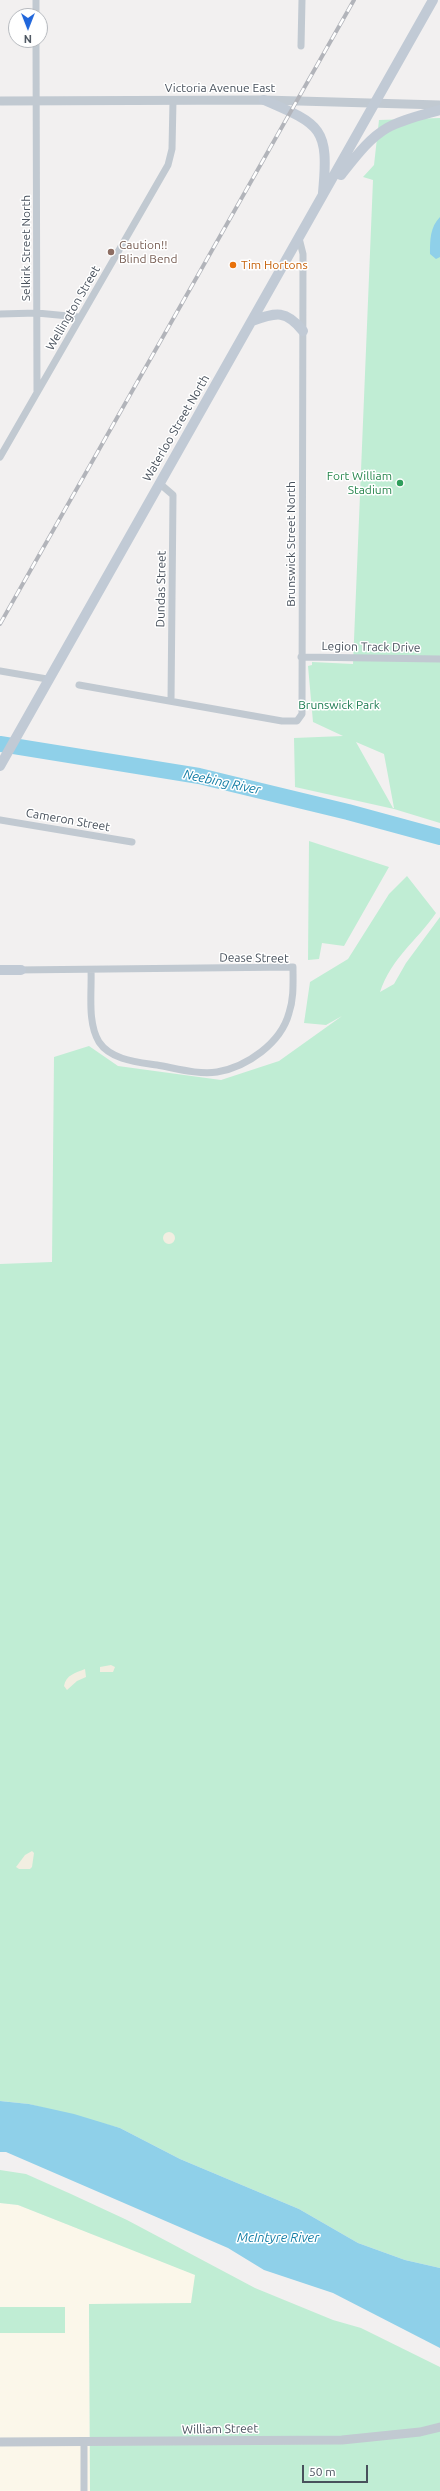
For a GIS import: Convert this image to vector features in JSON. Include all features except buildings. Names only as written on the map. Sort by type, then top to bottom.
[{"type":"main road","name":"Waterloo Street North","points":[[2,762],[23,726],[47,679],[323,197],[433,0]]},
{"type":"main road","points":[[264,100],[306,118],[320,133],[325,147],[323,197]]},
{"type":"main road","points":[[323,197],[360,152],[385,129],[404,121],[440,110]]},
{"type":"main road","points":[[252,321],[266,316],[284,315],[293,318],[303,331]]},
{"type":"main road","points":[[0,969],[21,970]]},
{"type":"street","points":[[301,46],[302,0]]},
{"type":"street","name":"Selkirk Street North","points":[[36,48],[37,395]]},
{"type":"street","name":"Victoria Avenue East","points":[[0,101],[264,100],[440,105]]},
{"type":"street","name":"Wellington Street","points":[[0,457],[37,395],[79,317],[168,165],[172,149],[173,101]]},
{"type":"street","name":"Brunswick Street North","points":[[170,701],[282,721],[297,721],[302,714],[303,254],[299,238]]},
{"type":"street","points":[[0,314],[37,313],[79,317]]},
{"type":"street","name":"Dundas Street","points":[[159,482],[173,495],[170,701]]},
{"type":"street","name":"Legion Track Drive","points":[[301,657],[440,659]]},
{"type":"street","points":[[0,671],[47,679]]},
{"type":"street","points":[[79,685],[170,701]]},
{"type":"street","name":"Cameron Street","points":[[0,820],[132,842]]},
{"type":"street","name":"Dease Street","points":[[21,970],[293,967],[292,998],[289,1014],[281,1029],[269,1045],[255,1056],[238,1066],[216,1072],[192,1071],[122,1058],[104,1047],[95,1033],[93,1023],[91,970]]},
{"type":"street","name":"William Street","points":[[0,2442],[342,2440],[420,2432],[440,2426]]},
{"type":"street","points":[[84,2442],[84,2491]]},
{"type":"shaded area","points":[[0,2203],[18,2205],[196,2275],[191,2303],[89,2304],[90,2491],[0,2491]]},
{"type":"green space","name":"Brunswick Park","points":[[440,118],[440,823],[394,809],[295,787],[294,738],[343,736],[313,722],[308,666],[312,665],[312,662],[353,664],[373,180],[363,177],[374,165],[379,120]],"holes":[[[356,742],[384,754],[394,808]]]},
{"type":"green space","points":[[309,841],[389,867],[344,946],[322,943],[319,959],[308,960]]},
{"type":"green space","points":[[407,876],[436,913],[398,959],[385,980],[380,992],[394,984],[406,963],[440,917],[440,2268],[405,2260],[358,2243],[299,2209],[180,2159],[120,2128],[29,2104],[0,2101],[0,1264],[52,1262],[54,1057],[89,1046],[118,1066],[221,1080],[279,1061],[342,1016],[326,1025],[304,1023],[310,982],[348,959],[389,894]]},
{"type":"green space","points":[[0,2170],[26,2174],[71,2194],[127,2220],[255,2288],[333,2320],[361,2328],[440,2367],[440,2491],[90,2491],[89,2304],[191,2303],[195,2275],[18,2205],[0,2203]]},
{"type":"green space","points":[[0,2307],[65,2307],[65,2333],[0,2333]]},
{"type":"sand","points":[[169,1232],[173,1234],[175,1238],[173,1242],[169,1244],[165,1242],[163,1238],[165,1234]]},
{"type":"sand","points":[[111,1665],[115,1667],[113,1672],[100,1672],[100,1667]]},
{"type":"sand","points":[[85,1669],[86,1677],[77,1681],[67,1690],[64,1686],[67,1679]]},
{"type":"sand","points":[[32,1851],[34,1853],[32,1867],[30,1869],[19,1869],[16,1867],[25,1855]]},
{"type":"water","points":[[440,217],[440,257],[436,259],[430,254],[431,239],[432,229]]},
{"type":"water","name":"McIntyre River","points":[[0,2101],[29,2104],[74,2114],[120,2128],[180,2159],[299,2209],[358,2243],[405,2260],[440,2268],[440,2348],[333,2293],[264,2270],[228,2248],[6,2152],[0,2152]]},
{"type":"waterway","name":"Neebing River","points":[[0,744],[199,776],[348,812],[440,837]]},
{"type":"railway","points":[[0,624],[354,0]]},
{"type":"place","name":"Caution!! Blind Bend","points":[[111,252]]},
{"type":"place","name":"Tim Hortons","points":[[233,265]]},
{"type":"place","name":"Fort William Stadium","points":[[400,483]]}]
